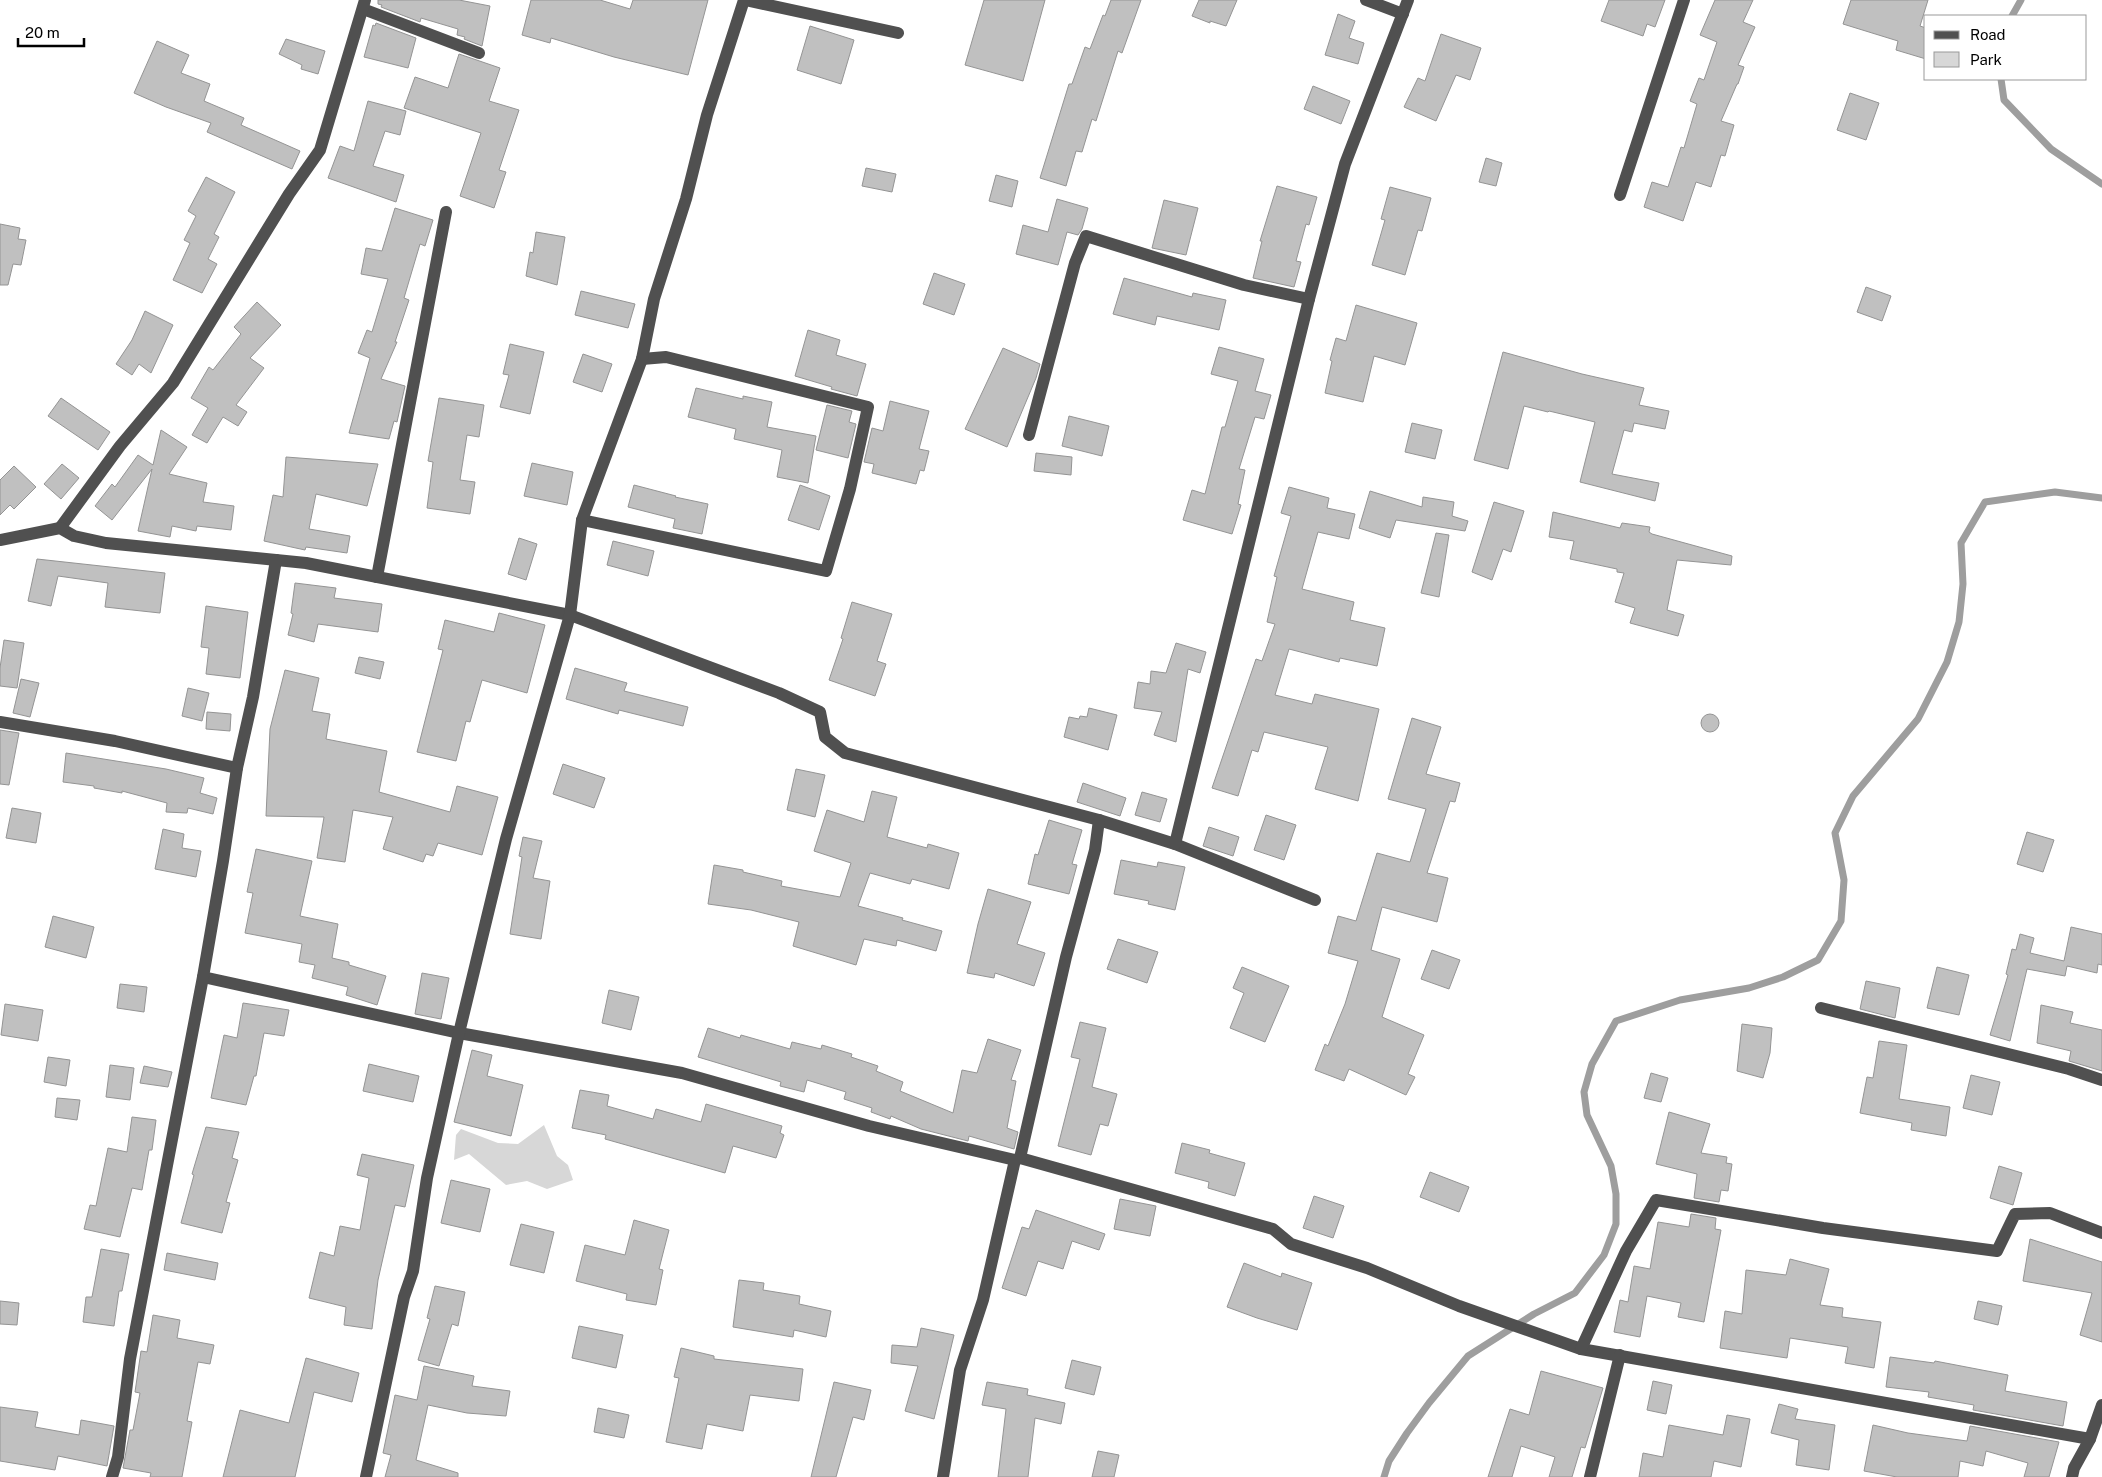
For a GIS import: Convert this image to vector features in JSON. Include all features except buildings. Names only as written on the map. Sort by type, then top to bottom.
[{"type":"street","points":[[366,1477],[404,1297],[413,1270],[427,1178],[459,1033],[506,839],[570,615],[582,520],[642,359],[654,299],[686,199],[707,115],[745,0],[898,32]]},
{"type":"street","points":[[1366,0],[1403,14]]},
{"type":"street","points":[[1175,844],[1309,299],[1345,164],[1408,0]]},
{"type":"street","points":[[1620,195],[1684,0]]},
{"type":"street","points":[[60,528],[120,446],[173,383],[279,210],[320,150],[364,4],[479,53]]},
{"type":"street","points":[[376,577],[446,212]]},
{"type":"street","points":[[1029,435],[1075,263],[1086,236],[1244,285],[1309,299]]},
{"type":"street","points":[[582,520],[826,571],[850,489],[868,407],[666,357],[642,359]]},
{"type":"street","points":[[0,540],[60,528],[74,536],[106,543],[306,563],[570,615],[779,693],[820,712],[825,737],[845,752],[1099,820],[1175,844],[1316,900]]},
{"type":"street","points":[[112,1477],[118,1457],[130,1359],[203,977],[224,861],[237,768],[253,697],[276,560]]},
{"type":"street","points":[[0,722],[114,741],[237,768]]},
{"type":"street","points":[[943,1477],[960,1370],[983,1300],[1066,957],[1095,850],[1099,820]]},
{"type":"street","points":[[203,977],[459,1033],[682,1073],[790,1102],[869,1126],[1017,1159],[1273,1229],[1291,1244],[1367,1268],[1459,1306],[1581,1348],[2090,1439]]},
{"type":"street","points":[[1821,1008],[2069,1069],[2102,1080]]},
{"type":"street","points":[[1581,1348],[1626,1251],[1656,1200],[1823,1228],[1997,1251],[2015,1214],[2050,1213],[2102,1233]]},
{"type":"street","points":[[1590,1477],[1620,1356]]},
{"type":"street","points":[[2072,1477],[2074,1468],[2090,1439],[2102,1405]]},
{"type":"green space","points":[[544,1125],[557,1156],[568,1165],[573,1180],[547,1189],[527,1181],[506,1185],[469,1154],[454,1160],[456,1135],[461,1129],[498,1143],[518,1144]]},
{"type":"waterway","points":[[2013,15],[2021,0]]},
{"type":"waterway","points":[[2001,80],[2004,100],[2051,149],[2102,184]]},
{"type":"waterway","points":[[1384,1477],[1389,1461],[1407,1433],[1468,1356],[1534,1314],[1575,1293],[1604,1255],[1616,1224],[1616,1194],[1611,1166],[1587,1115],[1584,1092],[1592,1064],[1616,1021],[1680,1000],[1749,988],[1783,977],[1818,960],[1841,921],[1844,880],[1835,833],[1853,796],[1918,719],[1947,662],[1959,622],[1963,584],[1961,543],[1985,502],[2055,492],[2102,498]]}]
